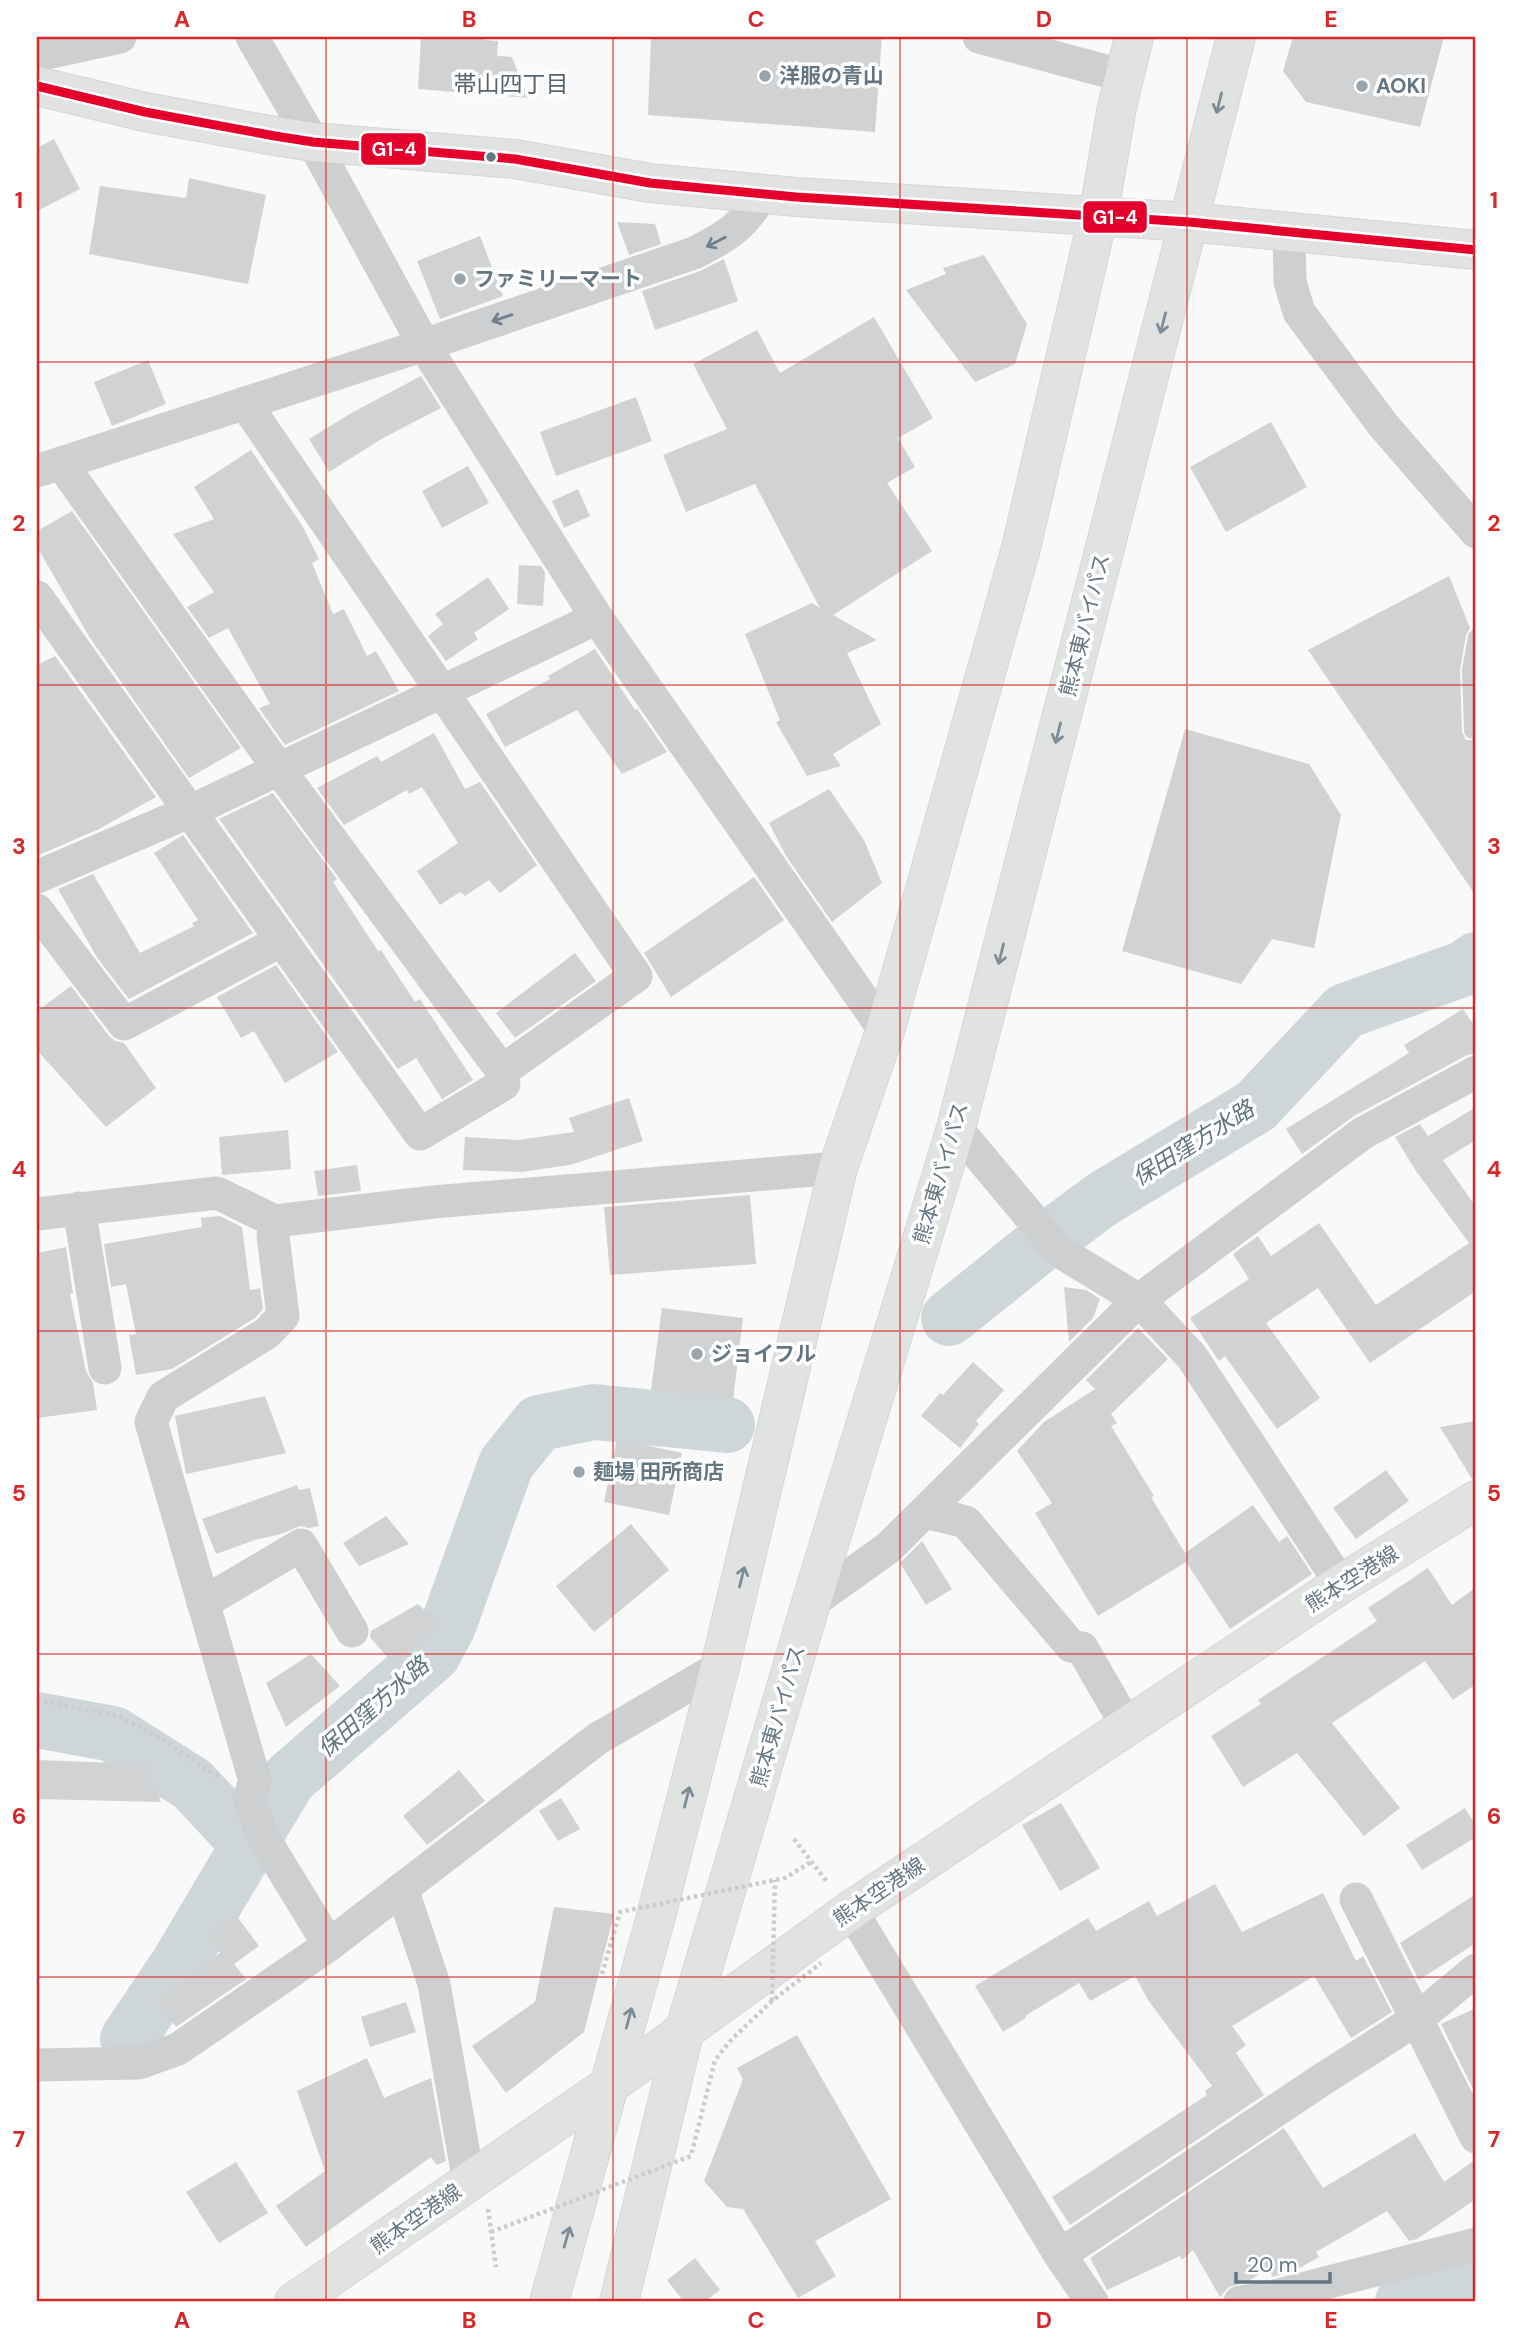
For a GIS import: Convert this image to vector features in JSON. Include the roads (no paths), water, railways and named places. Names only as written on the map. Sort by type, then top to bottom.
[{"type":"main road","points":[[549,2302],[611,2084],[720,1667],[838,1168],[886,1031],[1021,548],[1098,217],[1124,76],[1134,37]]},
{"type":"main road","name":"熊本東バイパス","points":[[619,2302],[685,2029],[811,1602],[956,1128],[1236,37]]},
{"type":"main road","points":[[37,86],[145,112],[313,142],[516,159],[650,183],[763,194],[1189,222],[1476,250]]},
{"type":"main road","name":"熊本空港線","points":[[294,2302],[478,2194],[611,2084],[685,2029],[840,1897],[1127,1726],[1341,1584],[1476,1500]]},
{"type":"street","points":[[37,55],[120,37]]},
{"type":"street","points":[[252,37],[424,345],[597,618],[886,1031]]},
{"type":"street","points":[[979,37],[1124,76]]},
{"type":"street","points":[[37,597],[420,1134],[504,1084],[502,1071],[49,467],[424,345],[694,253],[728,236],[750,214],[763,194]]},
{"type":"street","points":[[1289,233],[1290,282],[1299,312],[1383,425],[1476,532]]},
{"type":"street","points":[[245,403],[636,976],[502,1071]]},
{"type":"street","points":[[37,877],[191,811],[597,618]]},
{"type":"street","points":[[37,910],[124,1024],[282,940]]},
{"type":"street","points":[[811,1602],[888,1548],[1139,1300],[1363,1133],[1476,1072]]},
{"type":"street","points":[[956,1128],[1059,1251],[1139,1300],[1192,1357],[1341,1584]]},
{"type":"street","points":[[37,1214],[217,1193],[275,1221],[433,1202],[838,1168]]},
{"type":"street","points":[[79,1208],[105,1368]]},
{"type":"street","points":[[275,1221],[273,1236],[283,1316],[267,1334],[163,1397],[151,1422],[255,1781],[248,1799],[262,1837],[329,1945]]},
{"type":"street","points":[[925,1512],[966,1522],[1071,1647],[1082,1648],[1127,1726]]},
{"type":"street","points":[[203,1603],[301,1545],[352,1631]]},
{"type":"street","points":[[37,2065],[139,2063],[178,2049],[329,1945],[597,1739],[720,1667]]},
{"type":"street","points":[[402,1889],[434,1984],[478,2194]]},
{"type":"street","points":[[840,1897],[1060,2255],[1092,2302]]},
{"type":"street","points":[[1356,1899],[1476,2137]]},
{"type":"street","points":[[1060,2255],[1417,2019],[1476,1970]]},
{"type":"street","points":[[1240,2302],[1267,2298],[1476,2244]]},
{"type":"lane","points":[[1472,731],[1469,670],[1476,636]]},
{"type":"waterway","name":"保田窪方水路","points":[[949,1318],[1104,1198],[1256,1106],[1345,1011],[1465,968],[1476,960]]},
{"type":"waterway","name":"保田窪方水路","points":[[37,1720],[113,1734],[192,1784],[249,1845],[289,1779],[433,1654],[448,1626],[506,1464],[539,1423],[594,1412],[727,1425]]},
{"type":"waterway","points":[[128,2039],[179,1963],[249,1845]]},
{"type":"waterway","points":[[1403,2302],[1476,2283]]},
{"type":"place","name":"洋服の青山","points":[[765,76]]},
{"type":"place","name":"AOKI","points":[[1362,86]]},
{"type":"place","name":"ファミリーマート","points":[[460,279]]},
{"type":"place","name":"ジョイフル","points":[[697,1354]]},
{"type":"place","name":"麺場 田所商店","points":[[579,1472]]},
{"type":"district","name":"帯山四丁目","points":[[511,84]]}]
